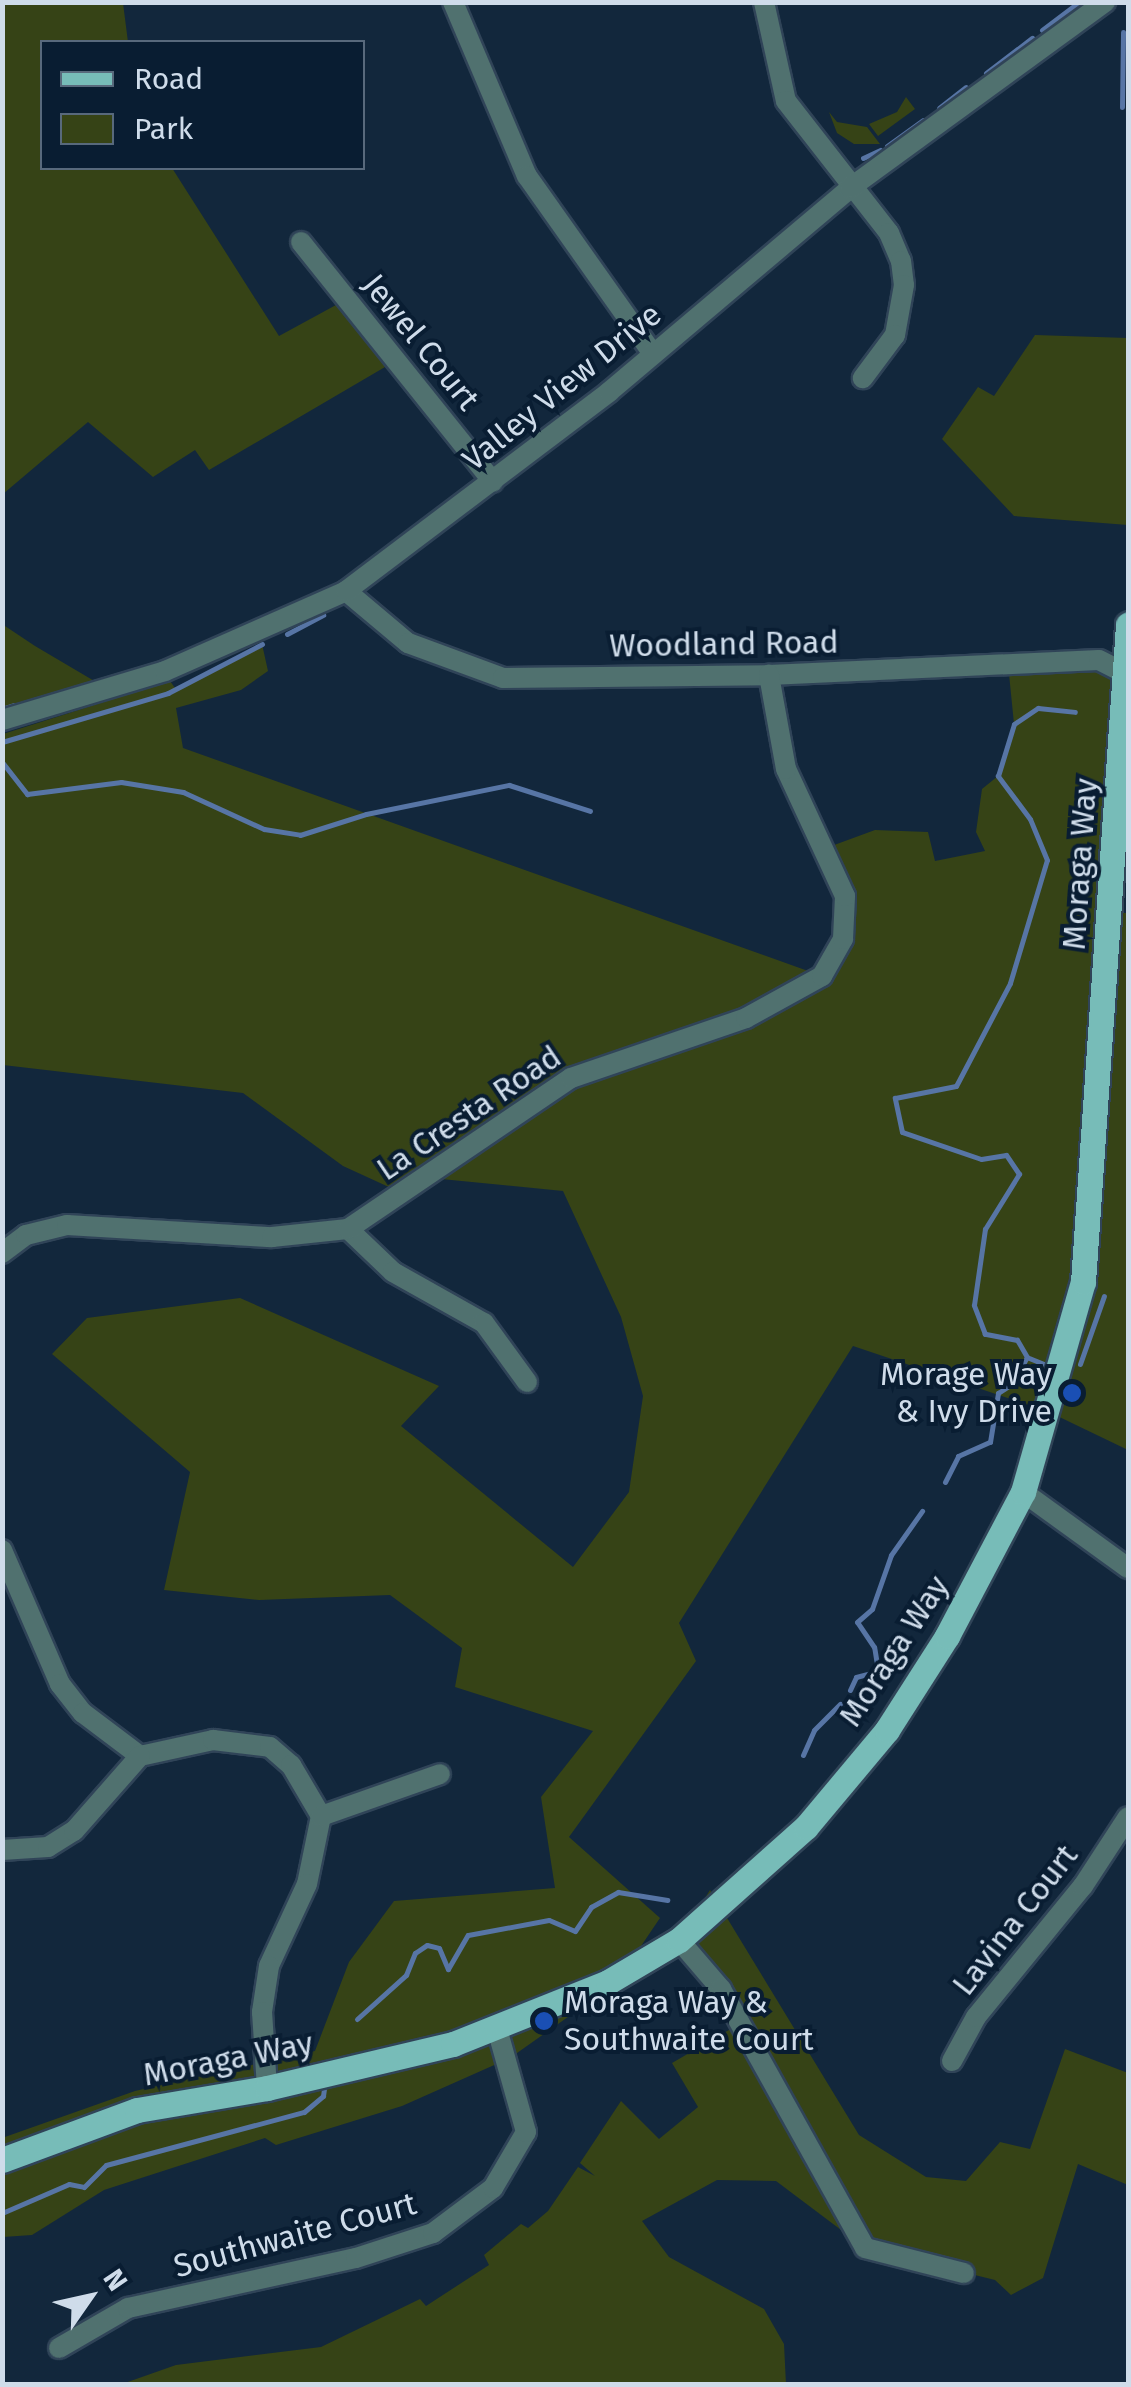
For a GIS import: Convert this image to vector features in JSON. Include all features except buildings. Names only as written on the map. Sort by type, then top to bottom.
[{"type":"main road","name":"Moraga Way","points":[[2,2160],[138,2110],[266,2088],[497,2029],[608,1982],[678,1940],[806,1827],[887,1730],[948,1636],[1023,1492],[1085,1274],[1128,624]]},
{"type":"street","points":[[453,2],[526,176],[653,354]]},
{"type":"street","points":[[764,2],[777,83],[850,188],[890,233],[904,285],[895,335],[864,378]]},
{"type":"street","name":"Valley View Drive","points":[[2,720],[165,671],[346,590],[492,482],[653,354],[850,188],[1105,2]]},
{"type":"street","name":"Jewel Court","points":[[301,242],[492,482]]},
{"type":"street","name":"Woodland Road","points":[[346,590],[408,643],[503,678],[770,676],[1099,660],[1127,674]]},
{"type":"street","name":"La Cresta Road","points":[[3,1252],[26,1235],[67,1224],[272,1238],[348,1229],[582,1072],[746,1018],[822,976],[843,939],[846,896],[786,769],[770,676]]},
{"type":"street","points":[[348,1229],[393,1272],[484,1324],[527,1382]]},
{"type":"street","points":[[1023,1492],[1128,1568]]},
{"type":"street","points":[[2,1550],[60,1684],[83,1714],[140,1756]]},
{"type":"street","points":[[2,1850],[48,1847],[74,1832],[140,1756],[213,1740],[270,1747],[291,1766],[321,1816],[307,1884],[270,1966],[262,2012],[266,2088]]},
{"type":"street","points":[[321,1816],[440,1774]]},
{"type":"street","name":"Lavina Court","points":[[952,2061],[976,2017],[1083,1886],[1128,1817]]},
{"type":"street","points":[[678,1940],[735,2012],[865,2248],[964,2273]]},
{"type":"street","name":"Southwaite Court","points":[[59,2348],[128,2308],[356,2258],[432,2233],[493,2188],[526,2132],[497,2029]]},
{"type":"green space","points":[[3,3],[123,3],[128,40],[40,40],[40,170],[173,170],[279,336],[347,299],[397,360],[209,470],[195,450],[153,477],[88,422],[3,494]]},
{"type":"green space","points":[[906,97],[915,109],[878,136],[869,124],[897,112]]},
{"type":"green space","points":[[829,112],[837,122],[867,127],[880,144],[854,144],[837,133]]},
{"type":"green space","points":[[1035,335],[1128,338],[1128,525],[1014,516],[942,439],[978,387],[994,396]]},
{"type":"green space","points":[[2,624],[35,646],[96,682],[3,709]]},
{"type":"green space","points":[[262,644],[268,671],[241,690],[176,708],[183,748],[822,976],[843,939],[826,848],[875,830],[928,832],[935,861],[985,851],[976,832],[982,789],[998,776],[1014,724],[1008,664],[1099,660],[1125,674],[1110,913],[1128,913],[1128,1450],[1049,1412],[853,1346],[679,1623],[696,1661],[569,1837],[660,1918],[616,1983],[510,2058],[402,2106],[276,2145],[265,2138],[104,2190],[32,2235],[3,2237],[2,2138],[135,2091],[315,2051],[349,1962],[394,1901],[555,1888],[541,1797],[593,1731],[455,1687],[462,1648],[390,1595],[259,1600],[164,1590],[190,1472],[52,1354],[87,1318],[240,1298],[439,1386],[401,1426],[573,1567],[629,1492],[643,1396],[621,1317],[563,1191],[431,1178],[391,1188],[343,1166],[243,1093],[3,1065],[3,734],[170,681],[175,688]]},
{"type":"green space","points":[[710,1890],[859,2135],[926,2177],[966,2181],[1000,2142],[1030,2149],[1065,2049],[1128,2073],[1128,2185],[1078,2164],[1043,2278],[1011,2295],[995,2280],[865,2248],[776,2181],[717,2180],[642,2221],[669,2257],[764,2309],[784,2344],[786,2384],[122,2384],[176,2365],[321,2347],[420,2299],[426,2306],[489,2265],[484,2255],[521,2224],[528,2228],[548,2211],[578,2167],[595,2176],[580,2163],[621,2101],[659,2139],[698,2107],[672,2063],[741,2023],[679,1940]]},
{"type":"waterway","points":[[1042,30],[1079,2]]},
{"type":"waterway","points":[[1122,107],[1123,32]]},
{"type":"waterway","points":[[986,73],[1032,38]]},
{"type":"waterway","points":[[939,108],[966,87]]},
{"type":"waterway","points":[[887,146],[923,120]]},
{"type":"waterway","points":[[863,158],[880,150]]},
{"type":"waterway","points":[[287,634],[323,615]]},
{"type":"waterway","points":[[2,742],[168,693],[262,644]]},
{"type":"waterway","points":[[2,709],[14,705]]},
{"type":"waterway","points":[[945,1482],[958,1456],[990,1442],[998,1393],[1012,1384],[1027,1357],[1017,1340],[985,1334],[974,1305],[985,1229],[1019,1174],[1006,1155],[981,1159],[902,1132],[895,1098],[956,1086],[1010,983],[1047,860],[1030,819],[998,776],[1014,724],[1038,708],[1075,712]]},
{"type":"waterway","points":[[2,762],[27,794],[121,782],[183,792],[264,829],[300,835],[366,814],[509,785],[590,811]]},
{"type":"waterway","points":[[1080,1364],[1104,1296]]},
{"type":"waterway","points":[[1029,1358],[1044,1364]]},
{"type":"waterway","points":[[850,1690],[856,1677],[878,1671],[874,1647],[857,1622],[872,1609],[891,1555],[922,1511]]},
{"type":"waterway","points":[[803,1755],[814,1730],[840,1704]]},
{"type":"waterway","points":[[357,2019],[406,1975],[415,1953],[427,1945],[439,1948],[448,1969],[468,1935],[549,1920],[575,1931],[591,1907],[618,1892],[667,1900]]},
{"type":"waterway","points":[[2,2213],[69,2184],[84,2187],[106,2165],[304,2112],[323,2096],[325,2081]]},
{"type":"waterway","points":[[2,2252],[2,2287]]},
{"type":"place","name":"Morage Way & Ivy Drive","points":[[1072,1393]]},
{"type":"place","name":"Moraga Way & Southwaite Court","points":[[544,2021]]}]
